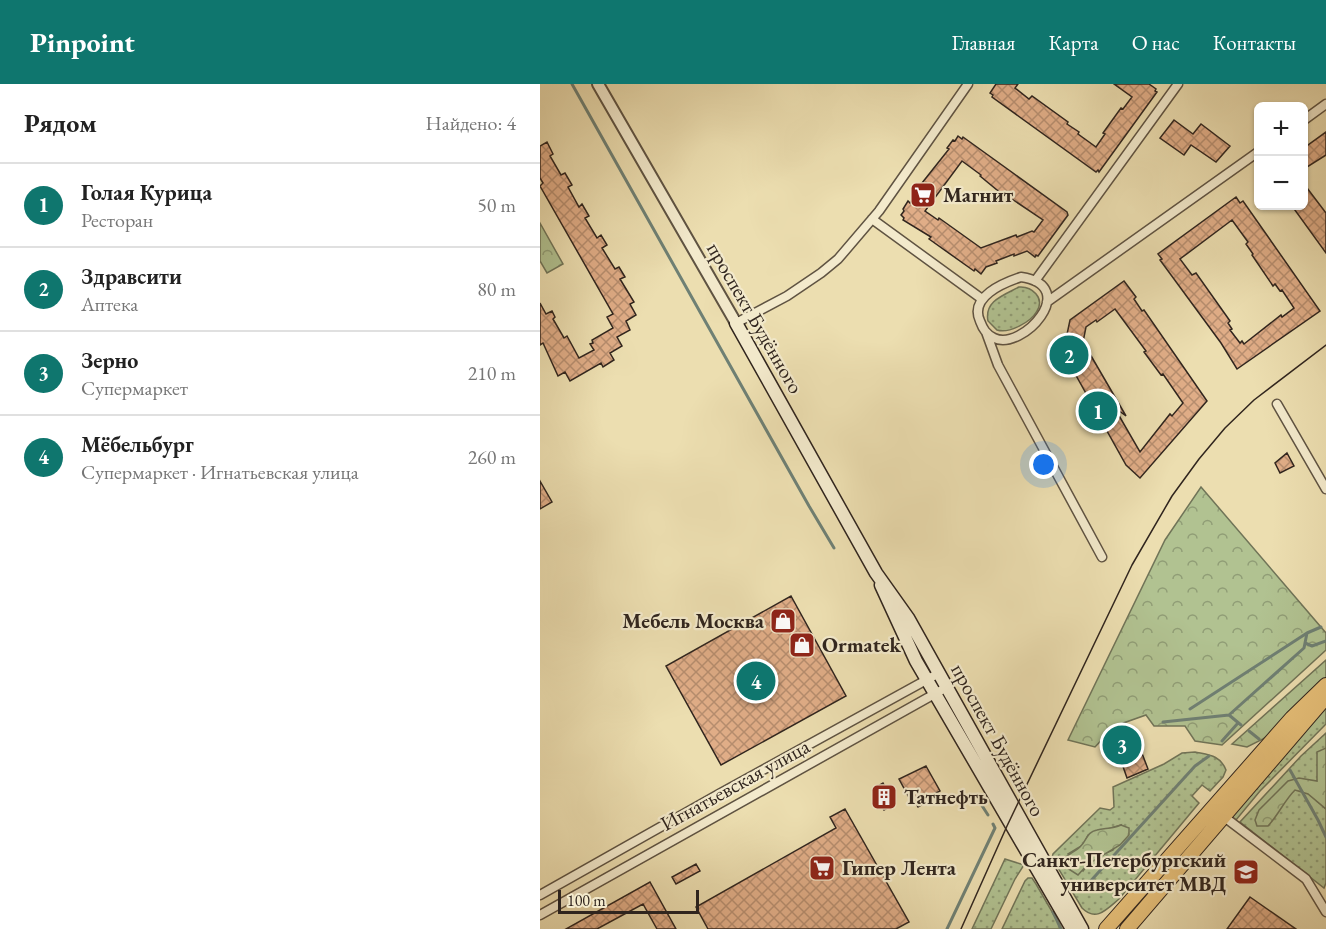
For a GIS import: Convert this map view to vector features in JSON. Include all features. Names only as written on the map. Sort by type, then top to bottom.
[{"type":"main road","name":"проспект Будённого","points":[[736,323],[876,573],[908,618],[1082,929]]},
{"type":"main road","name":"проспект Будённого","points":[[876,573],[886,602],[927,680],[1072,929]]},
{"type":"main road","points":[[1106,929],[1292,718],[1326,685]]},
{"type":"main road","points":[[1127,929],[1326,697]]},
{"type":"street","name":"проспект Будённого","points":[[598,84],[736,323]]},
{"type":"street","points":[[736,323],[787,296],[822,273],[838,259],[872,219],[968,84]]},
{"type":"street","points":[[1035,281],[1178,84]]},
{"type":"street","points":[[1308,117],[1326,104]]},
{"type":"street","points":[[1047,302],[1254,155]]},
{"type":"street","points":[[872,219],[982,299]]},
{"type":"street","points":[[986,333],[999,340],[1017,335],[1039,319],[1046,310],[1045,290],[1035,281],[1022,277],[1010,281],[982,299],[976,314],[998,365],[1102,557]]},
{"type":"street","points":[[1277,404],[1326,489]]},
{"type":"street","name":"Игнатьевская улица","points":[[540,895],[939,673]]},
{"type":"street","name":"Игнатьевская улица","points":[[540,915],[947,687]]},
{"type":"street","points":[[719,794],[728,809]]},
{"type":"street","points":[[1223,816],[1306,879],[1326,912]]},
{"type":"green space","points":[[540,223],[563,264],[547,273],[540,261]]},
{"type":"green space","points":[[1019,287],[1028,288],[1036,294],[1039,302],[1037,311],[1019,326],[1002,331],[997,330],[988,321],[989,308],[996,300]]},
{"type":"green space","points":[[1201,487],[1326,633],[1326,650],[1222,745],[1195,741],[1185,726],[1154,726],[1146,715],[1115,726],[1095,747],[1068,740],[1165,540]]},
{"type":"green space","points":[[1326,660],[1326,678],[1269,736],[1247,747],[1232,744]]},
{"type":"green space","points":[[1326,705],[1326,724],[1260,791],[1236,820],[1230,815]]},
{"type":"green space","points":[[1326,733],[1326,794],[1317,801],[1326,809],[1326,883],[1324,888],[1240,822],[1301,756]]},
{"type":"green space","points":[[1326,748],[1326,809],[1308,794],[1295,790],[1268,826],[1257,826],[1255,820],[1259,810],[1288,781],[1299,778],[1317,781],[1317,752]]},
{"type":"green space","points":[[1195,752],[1221,761],[1226,770],[1223,777],[1210,791],[1202,785],[1192,796],[1199,803],[1119,899],[1101,913],[1087,912],[1082,908],[1052,858],[1053,854],[1100,808],[1110,810],[1114,807],[1113,787],[1164,764],[1182,753]],"holes":[[[1121,825],[1113,850],[1092,861],[1083,871],[1068,854],[1083,845],[1088,835]]]},
{"type":"green space","points":[[1121,825],[1129,828],[1129,835],[1120,845],[1088,864],[1078,875],[1067,868],[1064,859],[1080,847],[1091,833]]},
{"type":"green space","points":[[1005,859],[1024,865],[991,929],[972,929]]},
{"type":"green space","points":[[1028,878],[1032,878],[1036,884],[1062,929],[1002,929]]},
{"type":"building","points":[[996,84],[1018,84],[1015,88],[1029,99],[1032,96],[1068,122],[1067,124],[1079,132],[1078,134],[1096,147],[1121,108],[1123,109],[1132,97],[1114,84],[1149,84],[1157,92],[1099,172],[1098,170],[1096,172],[992,97],[990,93]]},
{"type":"building","points":[[1174,120],[1193,134],[1201,124],[1230,146],[1216,162],[1191,145],[1184,155],[1160,138]]},
{"type":"building","points":[[1326,132],[1326,155],[1308,166],[1308,145]]},
{"type":"building","points":[[958,136],[962,139],[963,137],[1067,212],[1068,215],[1038,256],[1035,257],[1027,251],[1014,256],[1014,254],[986,267],[981,274],[929,239],[931,237],[903,220],[901,215],[908,201],[910,203],[922,183],[949,149],[947,148],[953,140],[955,141]],"holes":[[[962,161],[1008,199],[1009,197],[1043,220],[1034,232],[1017,237],[1016,235],[981,248],[939,218],[938,220],[925,211]]]},
{"type":"building","points":[[547,142],[553,154],[550,156],[561,175],[565,173],[572,185],[568,187],[579,207],[582,204],[589,216],[585,218],[597,238],[601,235],[607,245],[602,248],[615,269],[619,267],[625,277],[620,279],[634,302],[630,304],[636,315],[626,321],[630,330],[617,337],[622,346],[610,353],[614,360],[603,367],[601,363],[570,381],[565,372],[558,376],[543,343],[540,345],[540,303],[546,314],[552,311],[555,317],[553,319],[564,338],[567,336],[579,358],[594,350],[590,344],[593,343],[592,340],[613,328],[607,317],[613,314],[540,186],[543,183],[540,178],[540,146]]},
{"type":"building","points":[[1308,189],[1326,213],[1326,253],[1295,210],[1308,210]]},
{"type":"building","points":[[1236,197],[1240,203],[1243,201],[1320,311],[1237,369],[1158,254]],"holes":[[[1232,220],[1248,242],[1246,244],[1252,255],[1273,286],[1275,284],[1280,291],[1282,290],[1294,308],[1282,317],[1281,315],[1244,344],[1242,341],[1240,343],[1230,330],[1232,329],[1228,323],[1230,321],[1196,273],[1192,275],[1180,259]]]},
{"type":"building","points":[[1124,281],[1136,297],[1134,299],[1142,311],[1144,310],[1207,401],[1140,478],[1126,465],[1073,370],[1075,369],[1063,346],[1070,320]],"holes":[[[1115,309],[1146,351],[1144,352],[1183,403],[1172,416],[1170,414],[1140,452],[1114,407],[1126,416],[1083,342],[1086,327]]]},
{"type":"building","points":[[1287,453],[1294,466],[1280,473],[1275,463]]},
{"type":"building","points":[[540,481],[552,502],[540,509]]},
{"type":"building","points":[[791,596],[846,696],[721,765],[666,666]]},
{"type":"building","points":[[1133,730],[1148,769],[1127,778],[1113,738]]},
{"type":"building","points":[[926,766],[940,791],[923,800],[925,803],[918,807],[914,800],[911,801],[899,779]]},
{"type":"building","name":"Татнефть","points":[[883,783],[895,804],[884,810],[873,789]]},
{"type":"building","name":"Гипер Лента","points":[[845,809],[909,922],[896,929],[708,929],[696,907],[836,828],[830,817]]},
{"type":"building","points":[[696,864],[700,871],[676,884],[672,877]]},
{"type":"building","points":[[650,882],[676,929],[657,929],[643,904],[597,929],[566,929]]},
{"type":"building","points":[[1250,897],[1296,929],[1227,929]]},
{"type":"waterway","points":[[572,84],[834,548]]},
{"type":"waterway","points":[[1190,709],[1307,633],[1321,627]]},
{"type":"waterway","points":[[1229,715],[1304,648],[1307,633]]},
{"type":"waterway","points":[[1305,643],[1312,646],[1326,641]]},
{"type":"waterway","points":[[1163,722],[1229,715],[1241,725]]},
{"type":"waterway","points":[[1222,741],[1238,723]]},
{"type":"waterway","points":[[1249,731],[1259,739]]},
{"type":"waterway","points":[[1087,885],[1195,766],[1209,756]]},
{"type":"waterway","points":[[1290,770],[1326,837]]},
{"type":"waterway","points":[[979,801],[988,815]]},
{"type":"waterway","points":[[947,929],[995,828],[993,824]]},
{"type":"waterway","points":[[1053,912],[1061,929]]},
{"type":"tram line","points":[[961,929],[1007,826],[1132,565],[1172,496],[1225,428],[1254,400],[1326,345]]},
{"type":"place","name":"Магнит","points":[[923,195]]},
{"type":"place","name":"Здравсити","points":[[1069,355]]},
{"type":"place","name":"Голая Курица","points":[[1098,411]]},
{"type":"place","name":"Мебель Москва","points":[[783,621]]},
{"type":"place","name":"Ormatek","points":[[802,645]]},
{"type":"place","name":"Мёбельбург","points":[[756,681]]},
{"type":"place","name":"Зерно","points":[[1122,745]]},
{"type":"place","name":"Татнефть","points":[[884,797]]},
{"type":"place","name":"Гипер Лента","points":[[822,868]]},
{"type":"place","name":"Санкт-Петербургский университет МВД","points":[[1246,872]]}]
